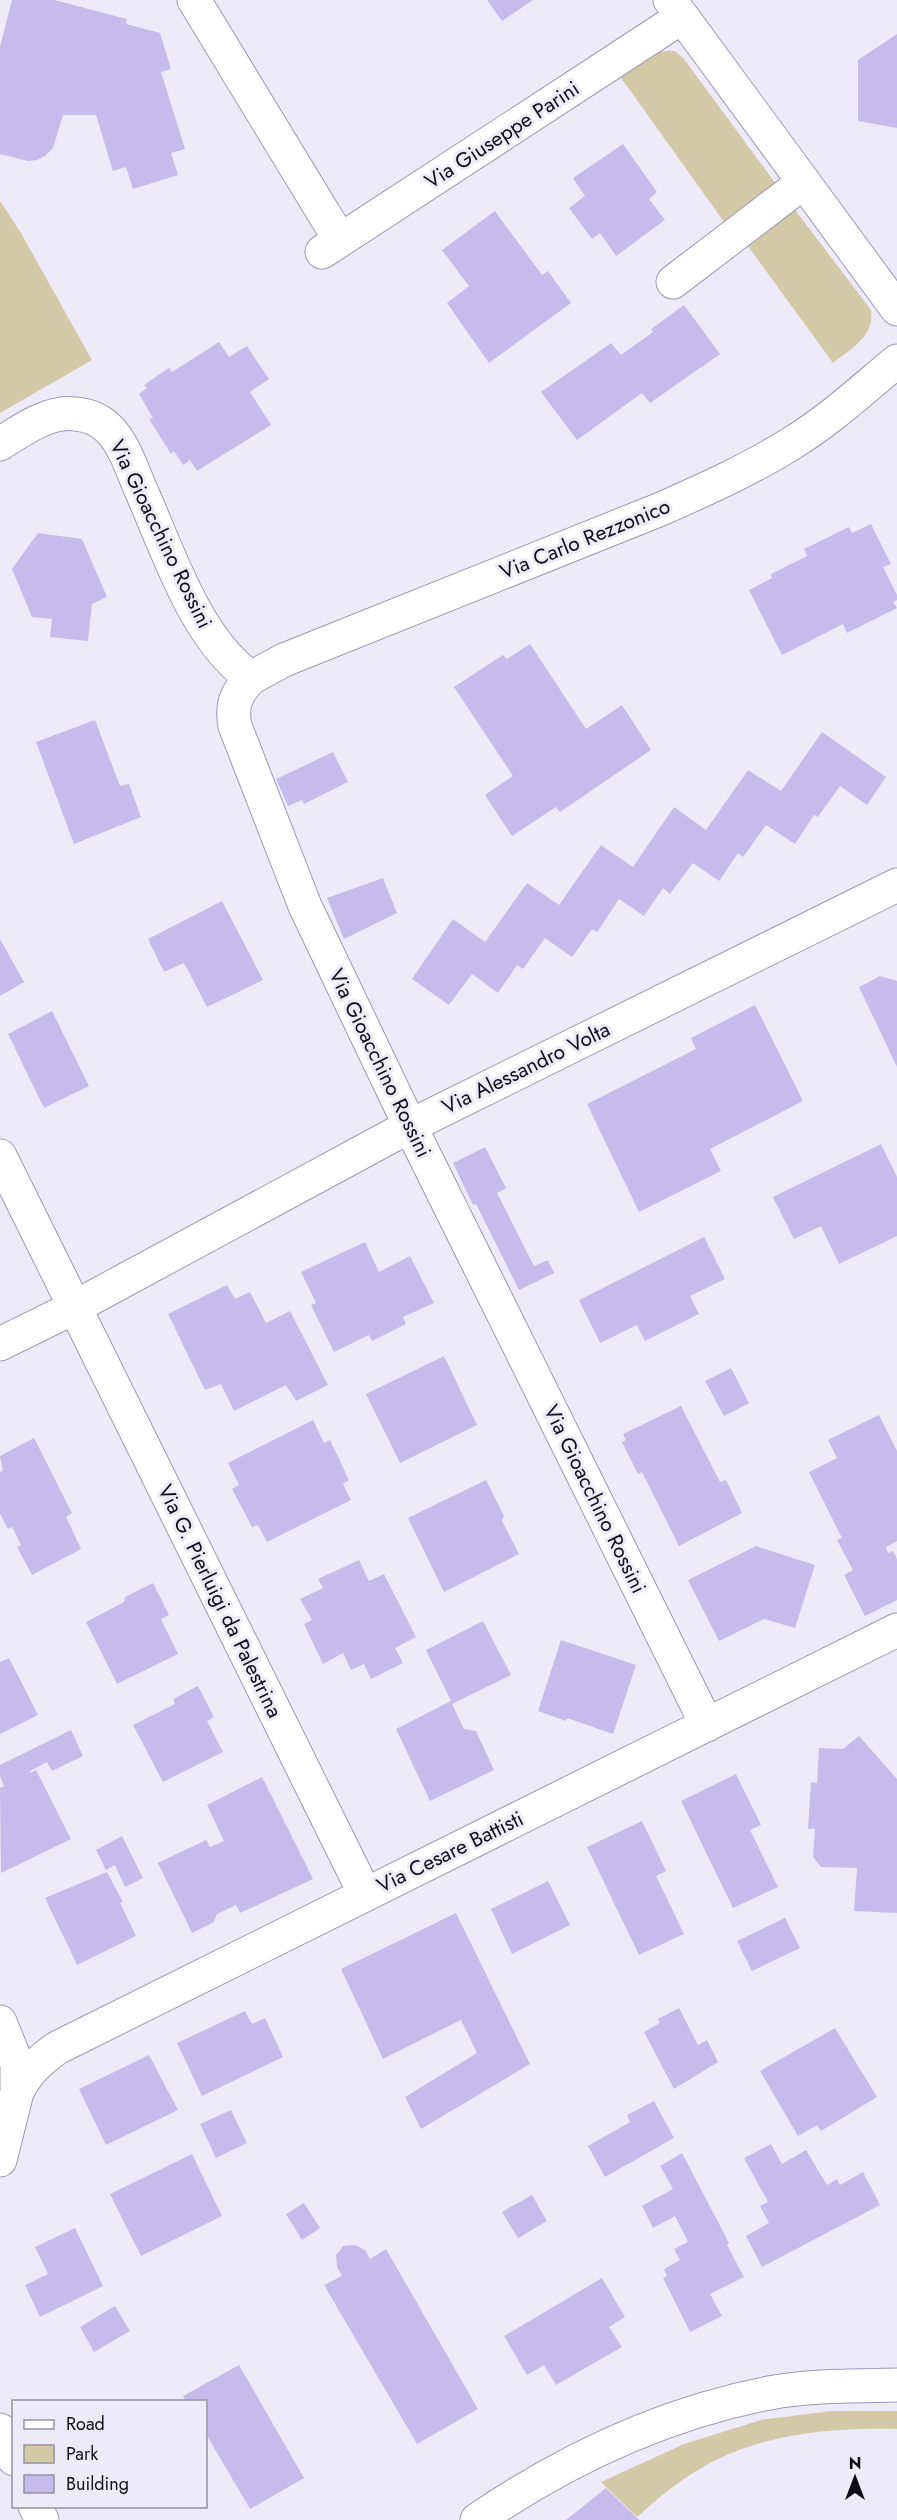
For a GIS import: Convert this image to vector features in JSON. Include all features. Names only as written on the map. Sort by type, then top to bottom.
[{"type":"street","name":"Via Giuseppe Parini","points":[[194,0],[331,246],[676,8],[897,309]]},
{"type":"street","points":[[673,282],[804,182]]},
{"type":"street","name":"Via Carlo Rezzonico","points":[[251,678],[284,660],[723,482],[794,442],[846,404],[897,361]]},
{"type":"street","name":"Via Gioacchino Rossini","points":[[0,444],[26,428],[51,417],[72,413],[101,422],[119,442],[198,617],[220,650],[236,667],[251,678],[236,697],[232,711],[235,726],[305,906],[410,1126],[707,1725]]},
{"type":"street","name":"Via Alessandro Volta","points":[[0,1344],[75,1307],[410,1126],[897,885]]},
{"type":"street","name":"Via G. Pierluigi da Palestrina","points":[[0,1156],[365,1894]]},
{"type":"street","name":"Via Cesare Battisti","points":[[0,2160],[17,2078],[25,2077],[38,2062],[57,2048],[897,1630]]},
{"type":"street","points":[[0,2022],[17,2078]]},
{"type":"street","points":[[477,2520],[536,2482],[595,2452],[650,2427],[712,2406],[771,2392],[832,2386],[897,2385]]},
{"type":"street","points":[[0,2430],[12,2455]]},
{"type":"green space","points":[[675,51],[684,59],[776,184],[724,222],[619,75],[658,52]]},
{"type":"green space","points":[[0,201],[21,233],[92,360],[0,413]]},
{"type":"green space","points":[[793,207],[871,310],[871,319],[865,335],[833,363],[747,245]]},
{"type":"green space","points":[[831,2411],[897,2411],[897,2429],[846,2430],[794,2435],[745,2448],[690,2475],[637,2517],[601,2482],[684,2444],[761,2420]]},
{"type":"building","points":[[12,0],[54,0],[127,19],[126,24],[160,33],[171,69],[161,72],[185,149],[171,153],[178,175],[133,189],[126,167],[113,171],[96,115],[63,115],[53,148],[37,160],[28,161],[0,154],[0,47]]},
{"type":"building","points":[[487,0],[533,0],[502,21]]},
{"type":"building","points":[[897,34],[897,128],[858,121],[858,60]]},
{"type":"building","points":[[623,144],[657,192],[649,199],[665,220],[616,256],[600,233],[592,239],[569,208],[585,196],[573,178]]},
{"type":"building","points":[[495,211],[542,275],[548,271],[571,303],[489,363],[447,303],[469,286],[442,250]]},
{"type":"building","points":[[684,305],[720,354],[650,403],[642,393],[577,440],[541,392],[611,343],[621,355],[653,332],[651,329]]},
{"type":"building","points":[[219,342],[229,357],[247,346],[269,379],[250,392],[271,425],[197,471],[190,460],[183,465],[174,451],[171,454],[149,419],[153,418],[139,394],[147,388],[144,385],[169,368],[172,372]]},
{"type":"building","points":[[871,524],[891,564],[883,567],[897,595],[897,600],[893,602],[897,608],[847,633],[843,624],[782,655],[749,590],[772,578],[771,574],[807,556],[804,549],[849,527],[852,533]]},
{"type":"building","points":[[38,533],[82,539],[107,597],[92,604],[88,641],[50,637],[52,619],[32,617],[12,569]]},
{"type":"building","points":[[530,644],[586,729],[622,705],[651,750],[560,812],[556,807],[512,836],[485,795],[513,776],[454,687],[503,655],[507,659]]},
{"type":"building","points":[[95,720],[120,786],[129,784],[141,817],[74,844],[36,742]]},
{"type":"building","points":[[822,732],[886,777],[867,805],[840,786],[818,817],[814,815],[795,844],[766,825],[743,857],[738,853],[719,881],[693,863],[670,894],[663,888],[644,916],[619,899],[597,932],[592,929],[572,957],[545,938],[523,969],[517,965],[498,993],[472,974],[449,1005],[412,979],[453,919],[485,942],[527,883],[559,905],[601,845],[633,867],[674,807],[706,830],[748,770],[781,791]]},
{"type":"building","points":[[333,752],[348,782],[304,804],[302,800],[288,806],[276,779]]},
{"type":"building","points":[[383,878],[397,913],[344,939],[327,898]]},
{"type":"building","points":[[222,901],[263,980],[207,1007],[184,963],[164,972],[148,939]]},
{"type":"building","points":[[0,939],[24,982],[0,996]]},
{"type":"building","points":[[880,976],[897,981],[897,1067],[859,987]]},
{"type":"building","points":[[755,1005],[803,1101],[710,1149],[721,1171],[639,1212],[587,1104],[696,1049],[691,1038]]},
{"type":"building","points":[[52,1011],[89,1086],[44,1108],[8,1034]]},
{"type":"building","points":[[881,1144],[897,1177],[897,1236],[839,1264],[821,1226],[794,1239],[773,1197]]},
{"type":"building","points":[[485,1147],[506,1188],[497,1193],[534,1266],[548,1260],[554,1273],[519,1290],[453,1163]]},
{"type":"building","points":[[704,1237],[725,1279],[690,1296],[699,1314],[645,1341],[637,1325],[600,1343],[579,1300]]},
{"type":"building","points":[[365,1242],[379,1272],[410,1256],[434,1303],[403,1317],[406,1324],[372,1341],[369,1335],[334,1352],[311,1305],[316,1303],[301,1272]]},
{"type":"building","points":[[227,1285],[235,1299],[250,1292],[266,1323],[290,1311],[328,1385],[296,1401],[286,1385],[234,1411],[221,1384],[205,1390],[168,1314]]},
{"type":"building","points":[[444,1356],[477,1425],[400,1463],[366,1394]]},
{"type":"building","points":[[731,1368],[749,1403],[724,1416],[705,1381]]},
{"type":"building","points":[[681,1406],[720,1482],[726,1480],[742,1513],[679,1546],[642,1472],[638,1474],[622,1442],[626,1440],[623,1434]]},
{"type":"building","points":[[879,1415],[897,1451],[897,1541],[886,1547],[888,1553],[893,1551],[897,1559],[897,1600],[865,1616],[844,1575],[853,1570],[837,1540],[842,1538],[809,1472],[837,1458],[828,1440]]},
{"type":"building","points":[[313,1420],[324,1443],[330,1440],[349,1480],[343,1484],[351,1500],[267,1542],[258,1525],[252,1527],[232,1489],[239,1485],[228,1463]]},
{"type":"building","points":[[34,1438],[72,1513],[66,1517],[81,1549],[32,1575],[17,1547],[21,1545],[12,1527],[8,1529],[0,1514],[0,1472],[3,1471],[0,1456]]},
{"type":"building","points":[[486,1480],[504,1516],[502,1521],[519,1554],[444,1592],[408,1518]]},
{"type":"building","points":[[756,1546],[815,1565],[795,1628],[764,1619],[719,1641],[688,1580]]},
{"type":"building","points":[[359,1560],[369,1581],[384,1574],[416,1637],[395,1648],[403,1663],[371,1679],[364,1664],[351,1670],[343,1653],[323,1664],[304,1624],[312,1620],[300,1599],[323,1588],[318,1579]]},
{"type":"building","points":[[153,1583],[169,1615],[161,1619],[178,1654],[117,1684],[86,1622],[124,1602],[125,1597]]},
{"type":"building","points":[[483,1621],[511,1675],[452,1704],[464,1729],[476,1731],[494,1770],[430,1801],[396,1729],[451,1701],[426,1650]]},
{"type":"building","points":[[561,1640],[636,1665],[613,1734],[567,1718],[566,1721],[538,1711]]},
{"type":"building","points":[[9,1658],[38,1715],[0,1734],[0,1662]]},
{"type":"building","points":[[198,1686],[214,1717],[207,1721],[223,1752],[163,1782],[133,1725],[175,1704],[173,1699]]},
{"type":"building","points":[[71,1730],[83,1756],[52,1771],[47,1762],[30,1773],[36,1770],[71,1839],[1,1873],[0,1788],[4,1786],[0,1776],[0,1765]]},
{"type":"building","points":[[859,1736],[897,1779],[897,1913],[854,1911],[857,1868],[821,1867],[813,1857],[815,1829],[808,1829],[811,1782],[817,1783],[819,1748],[843,1749]]},
{"type":"building","points":[[736,1774],[761,1825],[750,1830],[778,1887],[733,1908],[681,1801]]},
{"type":"building","points":[[262,1777],[313,1879],[240,1913],[236,1905],[217,1914],[214,1922],[192,1933],[158,1863],[206,1840],[210,1847],[224,1841],[207,1805]]},
{"type":"building","points":[[642,1821],[666,1871],[656,1876],[684,1934],[639,1955],[587,1847]]},
{"type":"building","points":[[122,1836],[143,1878],[125,1887],[115,1865],[106,1870],[96,1850]]},
{"type":"building","points":[[107,1872],[123,1902],[120,1903],[136,1936],[77,1965],[45,1898]]},
{"type":"building","points":[[548,1881],[570,1925],[512,1954],[491,1909]]},
{"type":"building","points":[[456,1913],[530,2064],[421,2129],[405,2097],[477,2053],[461,2020],[383,2059],[341,1969]]},
{"type":"building","points":[[785,1918],[800,1948],[752,1971],[737,1941]]},
{"type":"building","points":[[679,2008],[698,2045],[707,2040],[718,2062],[674,2089],[644,2032],[660,2023],[658,2019]]},
{"type":"building","points":[[245,2011],[252,2024],[265,2018],[283,2057],[202,2096],[177,2043]]},
{"type":"building","points":[[835,2028],[877,2097],[821,2131],[817,2125],[798,2136],[760,2071]]},
{"type":"building","points":[[149,2055],[178,2110],[106,2145],[79,2089]]},
{"type":"building","points":[[654,2101],[674,2138],[605,2177],[588,2146],[630,2122],[627,2115]]},
{"type":"building","points":[[231,2110],[247,2143],[216,2158],[200,2124]]},
{"type":"building","points":[[771,2144],[782,2164],[806,2150],[827,2185],[837,2179],[840,2185],[863,2172],[880,2205],[762,2267],[746,2236],[769,2223],[760,2206],[768,2202],[744,2158]]},
{"type":"building","points":[[682,2153],[744,2277],[710,2294],[722,2316],[690,2332],[663,2278],[667,2276],[664,2269],[680,2260],[674,2249],[688,2242],[675,2216],[653,2228],[642,2206],[673,2189],[660,2166]]},
{"type":"building","points":[[192,2154],[222,2216],[141,2256],[110,2194]]},
{"type":"building","points":[[532,2195],[547,2221],[518,2238],[502,2212]]},
{"type":"building","points":[[304,2203],[320,2228],[302,2240],[286,2214]]},
{"type":"building","points":[[75,2228],[103,2286],[40,2317],[25,2285],[48,2274],[35,2247]]},
{"type":"building","points":[[355,2245],[365,2250],[370,2259],[386,2249],[478,2409],[417,2444],[324,2285],[342,2276],[337,2267],[336,2255],[343,2246]]},
{"type":"building","points":[[602,2278],[625,2317],[609,2327],[622,2347],[556,2385],[544,2365],[527,2375],[504,2336]]},
{"type":"building","points":[[115,2306],[130,2331],[94,2352],[80,2327]]},
{"type":"building","points":[[239,2365],[304,2478],[250,2509],[207,2436],[207,2400],[185,2400],[183,2396]]},
{"type":"building","points":[[606,2488],[639,2520],[566,2520]]}]
